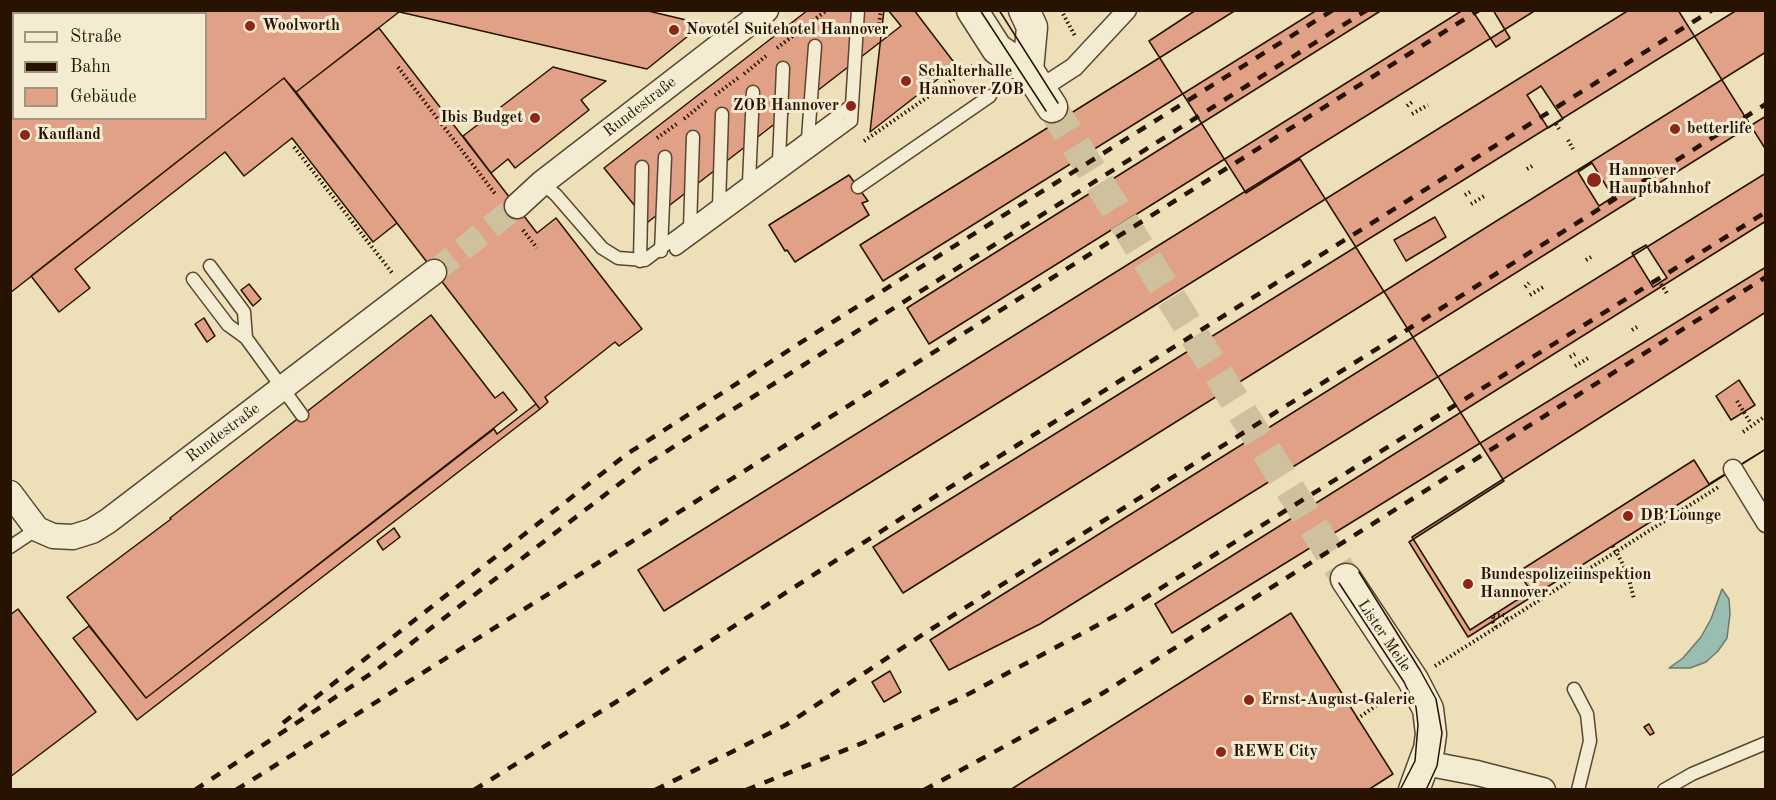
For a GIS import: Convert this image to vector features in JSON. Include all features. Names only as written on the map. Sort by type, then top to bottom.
[{"type":"street","name":"Rundestraße","points":[[512,210],[543,183],[766,10]]},
{"type":"street","points":[[972,10],[997,49],[1040,89]]},
{"type":"street","points":[[1024,10],[1032,27],[1040,89]]},
{"type":"street","points":[[1040,89],[1074,67],[1127,10]]},
{"type":"street","name":"Rundestraße","points":[[37,530],[53,537],[73,537],[92,531],[108,521],[434,272]]},
{"type":"street","points":[[1735,472],[1765,520]]},
{"type":"street","points":[[10,493],[37,530]]},
{"type":"street","name":"Lister Meile","points":[[1346,579],[1421,693],[1428,709],[1431,734],[1419,776]]},
{"type":"street","points":[[1419,776],[1477,773],[1543,789]]},
{"type":"lane","points":[[543,183],[602,248],[618,258],[643,261],[661,260],[851,121],[858,10]]},
{"type":"lane","points":[[808,138],[815,45]]},
{"type":"lane","points":[[779,161],[783,68]]},
{"type":"lane","points":[[749,183],[753,92]]},
{"type":"lane","points":[[858,187],[990,96]]},
{"type":"lane","points":[[643,261],[661,251],[851,106]]},
{"type":"lane","points":[[719,206],[722,114]]},
{"type":"lane","points":[[690,228],[693,138]]},
{"type":"lane","points":[[661,251],[665,157]]},
{"type":"lane","points":[[642,167],[643,261]]},
{"type":"lane","points":[[210,266],[244,312],[246,338]]},
{"type":"lane","points":[[193,279],[228,325],[246,338],[302,416]]},
{"type":"lane","points":[[10,546],[37,530]]},
{"type":"lane","points":[[1574,689],[1587,714],[1590,741],[1578,789]]},
{"type":"lane","points":[[1664,789],[1692,774],[1766,743]]},
{"type":"path","points":[[864,141],[997,49]]},
{"type":"path","points":[[398,67],[512,210],[537,248]]},
{"type":"path","points":[[1407,106],[1412,102]]},
{"type":"path","points":[[1413,114],[1428,105]]},
{"type":"path","points":[[1556,124],[1559,129]]},
{"type":"path","points":[[1568,140],[1572,149]]},
{"type":"path","points":[[294,147],[407,293]]},
{"type":"path","points":[[1527,169],[1532,166]]},
{"type":"path","points":[[1466,195],[1470,192]]},
{"type":"path","points":[[1471,204],[1486,195]]},
{"type":"path","points":[[1586,260],[1591,257]]},
{"type":"path","points":[[1661,285],[1668,296]]},
{"type":"path","points":[[1530,295],[1545,286]]},
{"type":"path","points":[[1632,330],[1637,327]]},
{"type":"path","points":[[1570,357],[1575,354]]},
{"type":"path","points":[[1575,366],[1590,357]]},
{"type":"path","points":[[1737,401],[1750,422]]},
{"type":"path","points":[[1743,432],[1764,417]]},
{"type":"path","points":[[1437,665],[1616,552],[1735,472]]},
{"type":"path","points":[[1613,546],[1627,572],[1634,599]]},
{"type":"path","points":[[1496,627],[1493,615],[1504,615],[1508,620]]},
{"type":"water","points":[[1722,589],[1729,599],[1727,638],[1706,662],[1690,668],[1669,668],[1683,658],[1701,637],[1711,619]]},
{"type":"building","points":[[41,10],[149,10],[146,12],[39,12]]},
{"type":"building","points":[[149,10],[391,10],[399,12],[296,92],[284,78],[10,293],[10,102],[12,101],[12,120],[207,120],[207,12],[146,12]]},
{"type":"building","points":[[391,10],[644,10],[703,24],[647,69]]},
{"type":"building","points":[[808,10],[888,10],[901,26],[648,222],[604,168]]},
{"type":"building","name":"Schalterhalle Hannover ZOB","points":[[884,10],[914,10],[956,65],[870,132]]},
{"type":"building","points":[[1196,10],[1477,10],[1474,13],[1496,47],[1510,38],[1493,10],[1678,10],[1766,150],[1766,449],[1468,637],[1409,542],[1504,481],[1300,159],[1246,193],[1149,41]],"holes":[[[1541,86],[1563,119],[1548,128],[1527,95]],[[1592,163],[1613,197],[1599,206],[1578,172]],[[1646,245],[1667,278],[1653,287],[1632,253]],[[1739,380],[1755,405],[1731,420],[1716,396]]]},
{"type":"building","points":[[1236,10],[1317,10],[883,281],[860,245]]},
{"type":"building","points":[[1382,10],[1463,10],[929,344],[907,308]]},
{"type":"building","points":[[1536,10],[1629,10],[664,611],[638,570]]},
{"type":"building","points":[[1737,10],[1766,10],[1766,52],[903,593],[873,547]]},
{"type":"building","points":[[379,28],[537,233],[556,218],[642,329],[619,346],[615,342],[545,397],[548,402],[540,409],[296,92]]},
{"type":"building","points":[[12,30],[12,101],[10,102],[10,31]]},
{"type":"building","points":[[553,67],[606,81],[581,100],[589,110],[515,168],[508,159],[491,173],[463,136]]},
{"type":"building","points":[[284,78],[397,223],[373,242],[292,138],[244,176],[225,152],[75,269],[90,288],[59,312],[31,276]]},
{"type":"building","points":[[1766,116],[1766,173],[1040,624],[949,670],[930,640]]},
{"type":"building","points":[[849,175],[868,201],[862,203],[869,215],[795,262],[787,250],[785,251],[769,225]]},
{"type":"building","points":[[1435,217],[1446,237],[1406,261],[1394,240]]},
{"type":"building","points":[[1766,221],[1766,267],[1172,633],[1155,604]]},
{"type":"building","points":[[249,284],[261,299],[253,306],[241,290]]},
{"type":"building","points":[[1766,312],[1766,449],[1709,484],[1694,460],[1518,572],[1531,591],[1470,630],[1412,537]]},
{"type":"building","points":[[431,315],[495,398],[503,392],[517,410],[146,698],[67,597],[171,519]]},
{"type":"building","points":[[204,318],[215,336],[207,342],[195,324]]},
{"type":"building","points":[[536,404],[540,409],[137,720],[73,638],[89,626],[146,698],[494,429],[497,434]]},
{"type":"building","points":[[394,528],[400,537],[383,550],[377,541]]},
{"type":"building","points":[[18,609],[96,712],[10,777],[10,615]]},
{"type":"building","name":"Ernst-August-Galerie","points":[[1291,613],[1393,774],[1368,790],[1010,790]]},
{"type":"building","points":[[890,671],[901,692],[884,702],[872,682]]},
{"type":"building","points":[[1649,724],[1654,733],[1650,735],[1644,727]]},
{"type":"tunnel","points":[[1052,107],[1346,579]]},
{"type":"tunnel","points":[[434,272],[517,206]]},
{"type":"tram line","points":[[980,10],[1046,111]]},
{"type":"tram line","points":[[999,10],[1058,103]]},
{"type":"tram line","points":[[1359,572],[1436,699],[1442,733],[1437,766],[1426,790]]},
{"type":"tram line","points":[[1339,583],[1404,682],[1416,707],[1418,725],[1415,761],[1400,790]]},
{"type":"railway","points":[[283,723],[627,454],[839,318],[1333,10]]},
{"type":"railway","points":[[195,790],[375,671],[640,468],[1367,10]]},
{"type":"railway","points":[[236,790],[1479,10]]},
{"type":"railway","points":[[474,790],[616,702],[936,496],[1712,10]]},
{"type":"railway","points":[[655,790],[786,725],[925,633],[1766,104]]},
{"type":"railway","points":[[746,790],[865,742],[961,698],[1124,611],[1766,212]]},
{"type":"railway","points":[[924,790],[1103,693],[1766,277]]},
{"type":"place","name":"Woolworth","points":[[250,26]]},
{"type":"place","name":"Novotel Suitehotel Hannover","points":[[674,30]]},
{"type":"place","name":"Schalterhalle Hannover ZOB","points":[[906,81]]},
{"type":"place","name":"ZOB Hannover","points":[[851,106]]},
{"type":"place","name":"Ibis Budget","points":[[535,118]]},
{"type":"place","name":"betterlife","points":[[1675,129]]},
{"type":"place","name":"Kaufland","points":[[25,135]]},
{"type":"place","name":"Hannover Hauptbahnhof","points":[[1594,180]]},
{"type":"place","name":"DB Lounge","points":[[1628,516]]},
{"type":"place","name":"Bundespolizeiinspektion Hannover","points":[[1468,584]]},
{"type":"place","name":"Ernst-August-Galerie","points":[[1249,700]]},
{"type":"place","name":"REWE City","points":[[1221,752]]}]
